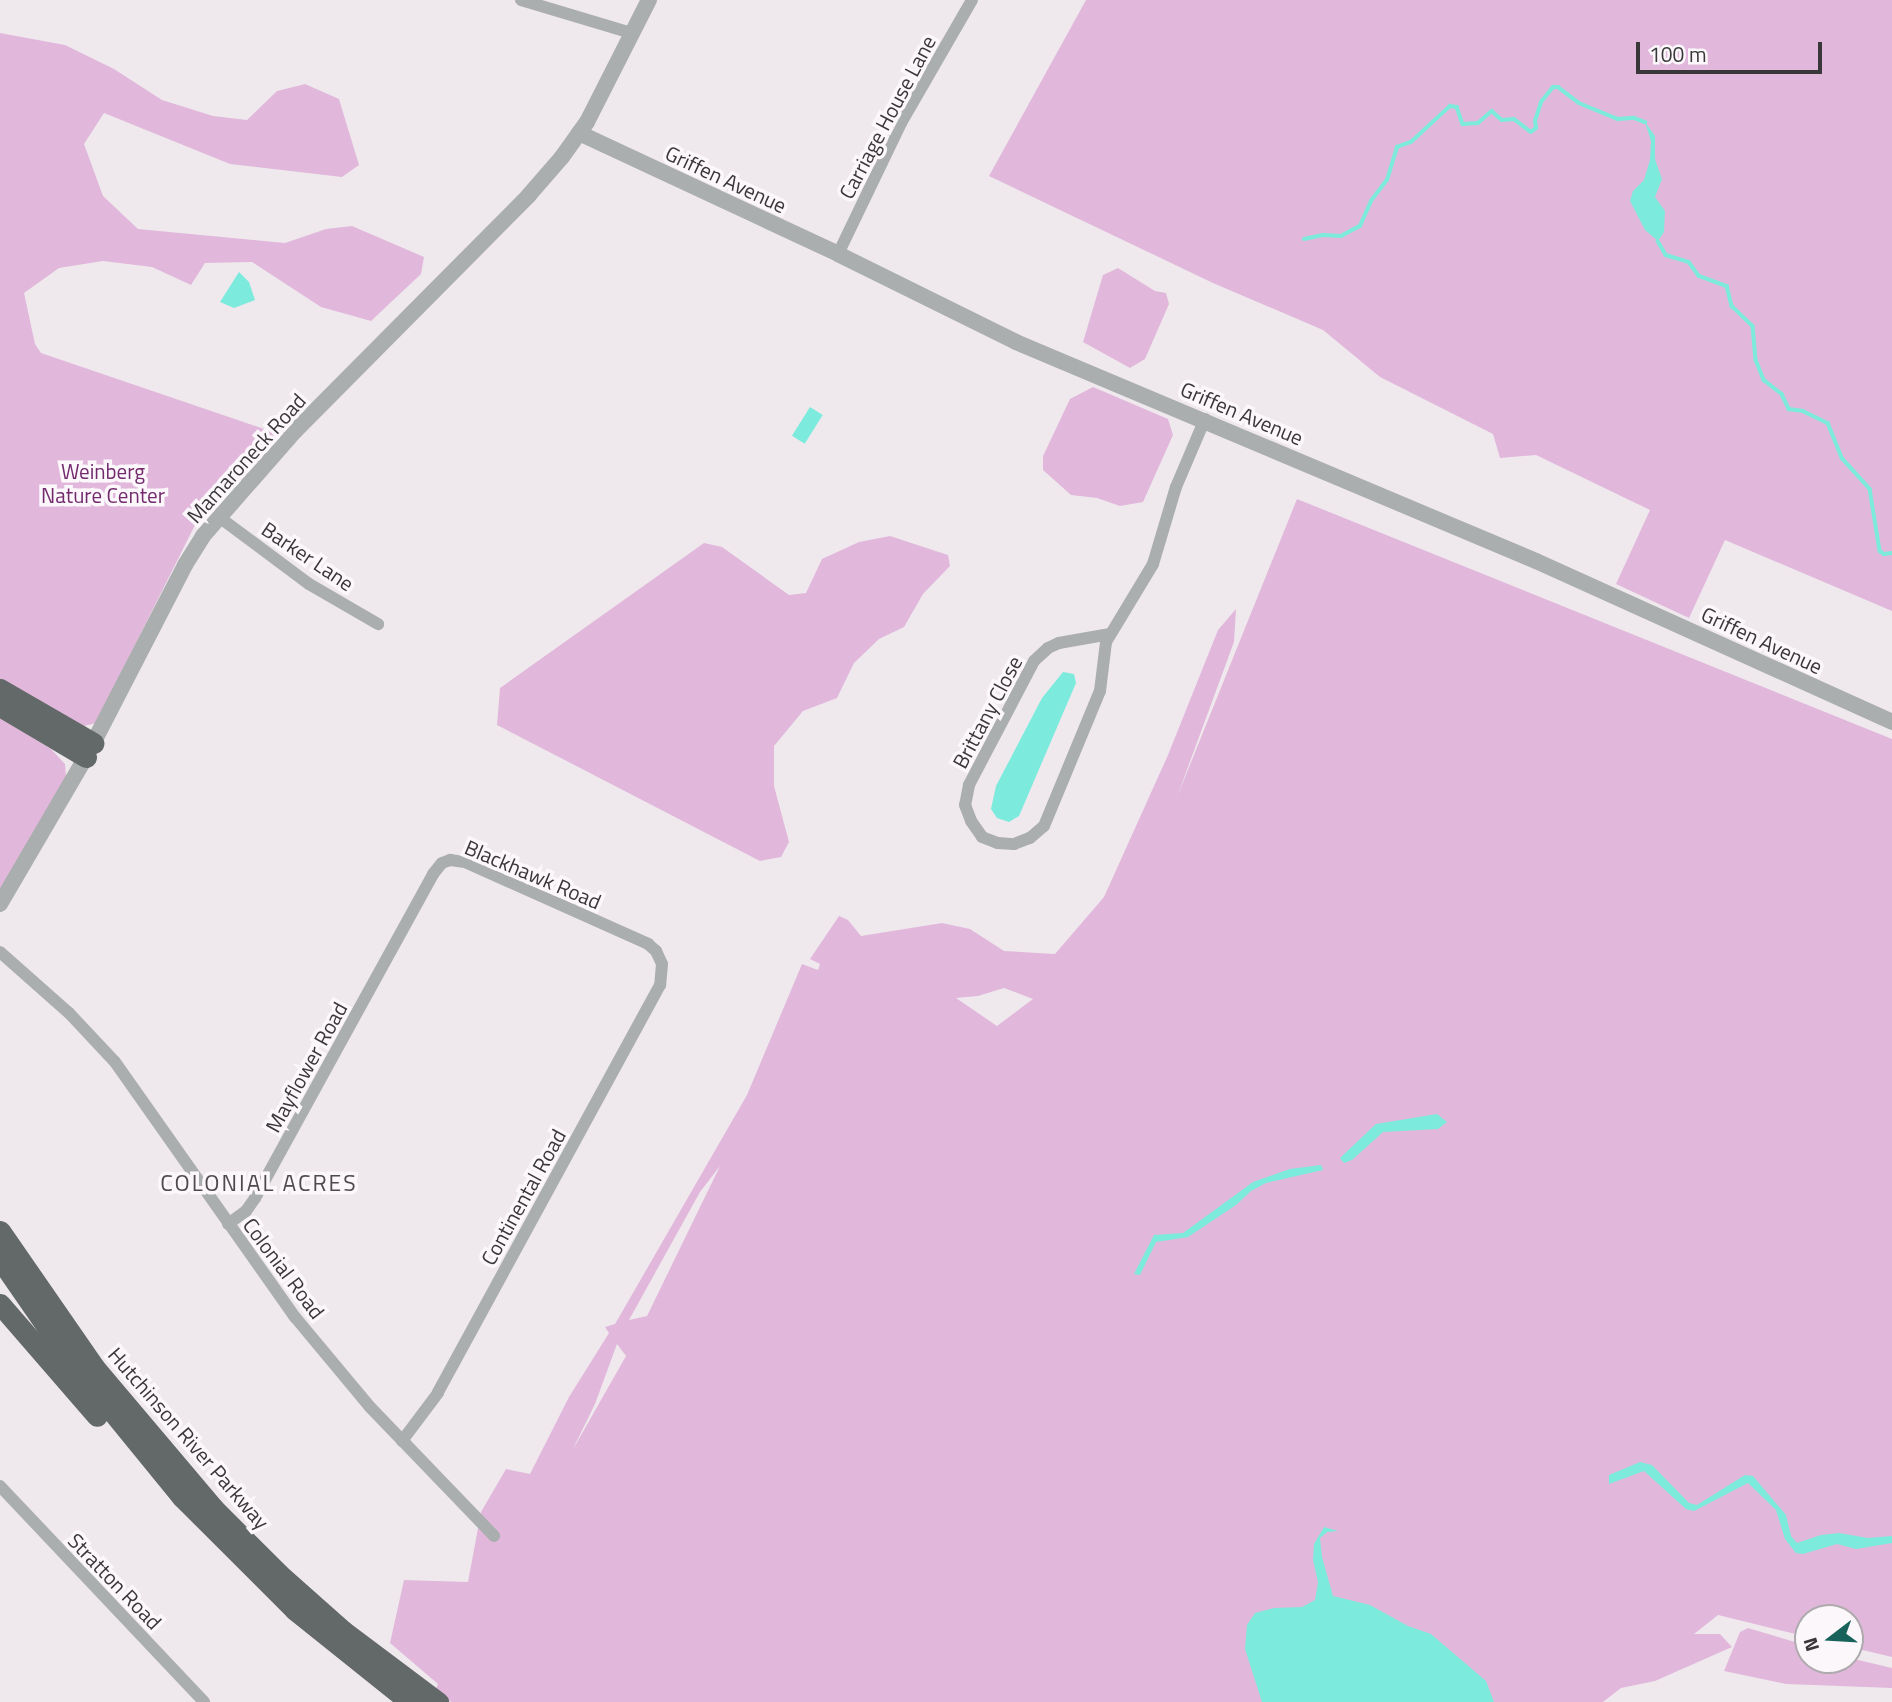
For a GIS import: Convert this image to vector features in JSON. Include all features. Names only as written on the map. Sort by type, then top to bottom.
[{"type":"highway","points":[[0,689],[89,750]]},
{"type":"highway","points":[[0,706],[89,750]]},
{"type":"highway","name":"Hutchinson River Parkway","points":[[0,1231],[94,1367],[205,1499],[279,1574],[344,1632],[438,1702]]},
{"type":"highway","name":"Hutchinson River Parkway","points":[[0,1259],[81,1375],[182,1497],[295,1610],[410,1702]]},
{"type":"highway","points":[[0,1304],[120,1443],[182,1497]]},
{"type":"street","points":[[522,0],[632,33]]},
{"type":"street","name":"Mamaroneck Road","points":[[0,904],[89,750],[185,565],[219,517],[295,431],[529,195],[579,133],[649,0]]},
{"type":"street","name":"Carriage House Lane","points":[[838,254],[901,123],[972,0]]},
{"type":"street","name":"Griffen Avenue","points":[[579,133],[838,254],[1016,342],[1205,419],[1536,561],[1892,722]]},
{"type":"street","name":"Brittany Close","points":[[1110,634],[1059,643],[1048,648],[1034,661],[969,785],[965,805],[971,821],[982,837],[998,843],[1014,844],[1030,838],[1044,825],[1100,691],[1110,634],[1153,564],[1176,487],[1205,419]]},
{"type":"street","name":"Barker Lane","points":[[219,517],[309,584],[378,624]]},
{"type":"street","name":"Blackhawk Road","points":[[407,920],[433,874],[442,863],[454,860],[648,944],[662,964]]},
{"type":"street","name":"Mayflower Road","points":[[228,1224],[256,1198],[407,920]]},
{"type":"street","name":"Colonial Road","points":[[0,952],[69,1013],[114,1062],[145,1101],[295,1317],[402,1441],[494,1536]]},
{"type":"street","name":"Continental Road","points":[[402,1441],[438,1393],[568,1155],[660,985],[662,964]]},
{"type":"street","name":"Stratton Road","points":[[0,1486],[204,1702]]},
{"type":"green space","points":[[1086,0],[1892,0],[1892,611],[1725,540],[1689,618],[1616,584],[1650,510],[1536,455],[1500,458],[1493,434],[1380,377],[1323,330],[1213,283],[989,176]]},
{"type":"green space","name":"Weinberg Nature Center","points":[[0,33],[65,45],[114,69],[162,100],[213,116],[247,120],[277,91],[305,84],[339,99],[359,165],[342,177],[230,164],[104,113],[84,144],[103,196],[138,229],[285,243],[326,229],[352,226],[424,257],[421,274],[371,321],[321,307],[252,262],[205,263],[191,285],[152,267],[103,261],[59,268],[24,293],[35,344],[41,353],[276,433],[195,525],[96,723],[84,726],[0,683]]},
{"type":"green space","points":[[1118,268],[1155,291],[1166,293],[1169,304],[1145,359],[1130,368],[1083,342],[1103,275]]},
{"type":"green space","points":[[1093,387],[1168,419],[1173,435],[1143,502],[1120,506],[1097,498],[1071,495],[1043,470],[1043,456],[1070,399]]},
{"type":"green space","points":[[1297,499],[1892,739],[1892,1657],[1864,1650],[1864,1604],[1794,1604],[1794,1634],[1718,1615],[1694,1634],[1720,1634],[1732,1647],[1655,1681],[1621,1688],[1603,1702],[452,1702],[434,1693],[438,1684],[390,1643],[404,1580],[468,1582],[481,1512],[506,1469],[530,1474],[569,1397],[609,1333],[605,1327],[615,1324],[747,1095],[802,964],[818,970],[820,964],[810,959],[839,916],[848,920],[861,936],[942,923],[970,929],[1004,951],[1055,954],[1104,897],[1168,755],[1218,630],[1236,609],[1234,642],[1177,797]],"holes":[[[1004,988],[1033,999],[997,1026],[956,998],[978,996]],[[720,1166],[647,1316],[629,1320],[700,1192]],[[617,1344],[626,1356],[572,1451],[595,1404]]]},
{"type":"green space","points":[[890,536],[948,555],[950,566],[923,594],[904,627],[879,639],[854,663],[837,698],[803,711],[774,746],[774,786],[789,842],[781,857],[760,861],[497,725],[500,688],[704,543],[722,547],[789,595],[806,593],[822,559],[859,542]]},
{"type":"green space","points":[[0,718],[51,749],[65,764],[66,777],[0,891]]},
{"type":"green space","points":[[1748,1628],[1794,1642],[1794,1674],[1864,1674],[1864,1661],[1892,1668],[1892,1688],[1786,1684],[1724,1671],[1740,1632]]},
{"type":"shaded area","points":[[1645,122],[1655,136],[1655,159],[1662,179],[1655,197],[1665,211],[1664,232],[1658,241],[1645,230],[1630,201],[1633,191],[1644,180],[1650,160],[1651,141]]},
{"type":"shaded area","points":[[239,272],[249,282],[255,300],[234,308],[220,302]]},
{"type":"shaded area","points":[[810,407],[823,415],[805,444],[792,436]]},
{"type":"shaded area","points":[[1063,672],[1074,674],[1076,683],[1019,816],[1009,822],[997,818],[991,809],[996,786],[1042,698]]},
{"type":"shaded area","points":[[1437,1114],[1447,1122],[1438,1129],[1383,1132],[1352,1160],[1344,1163],[1340,1158],[1376,1124]]},
{"type":"shaded area","points":[[1321,1165],[1323,1170],[1266,1183],[1251,1191],[1236,1205],[1188,1237],[1156,1242],[1140,1275],[1134,1274],[1154,1235],[1183,1233],[1253,1182],[1290,1169]]},
{"type":"shaded area","points":[[1640,1462],[1652,1465],[1689,1503],[1697,1505],[1745,1475],[1753,1476],[1786,1515],[1791,1536],[1797,1543],[1821,1535],[1839,1533],[1868,1538],[1892,1536],[1892,1543],[1856,1549],[1837,1544],[1803,1554],[1796,1553],[1785,1539],[1776,1510],[1748,1483],[1694,1511],[1686,1509],[1644,1471],[1609,1484],[1609,1475]]},
{"type":"shaded area","points":[[1324,1527],[1338,1531],[1327,1532],[1320,1538],[1322,1557],[1333,1596],[1370,1605],[1408,1626],[1431,1634],[1486,1681],[1494,1702],[1262,1702],[1245,1649],[1247,1625],[1255,1613],[1274,1608],[1302,1607],[1315,1600],[1318,1582],[1313,1560],[1314,1544]]},
{"type":"waterway","points":[[1304,239],[1323,235],[1341,236],[1360,226],[1371,201],[1387,180],[1397,147],[1411,142],[1450,106],[1457,107],[1463,124],[1478,123],[1492,111],[1502,120],[1514,119],[1531,132],[1536,128],[1535,121],[1541,102],[1553,87],[1558,87],[1579,103],[1618,119],[1634,118],[1645,122]]},
{"type":"waterway","points":[[1658,241],[1666,255],[1689,262],[1699,276],[1727,286],[1732,306],[1753,326],[1756,360],[1764,380],[1782,394],[1789,409],[1803,411],[1828,423],[1842,458],[1870,489],[1880,551],[1884,554],[1892,553]]},
{"type":"district","name":"COLONIAL ACRES","points":[[259,1183]]}]
